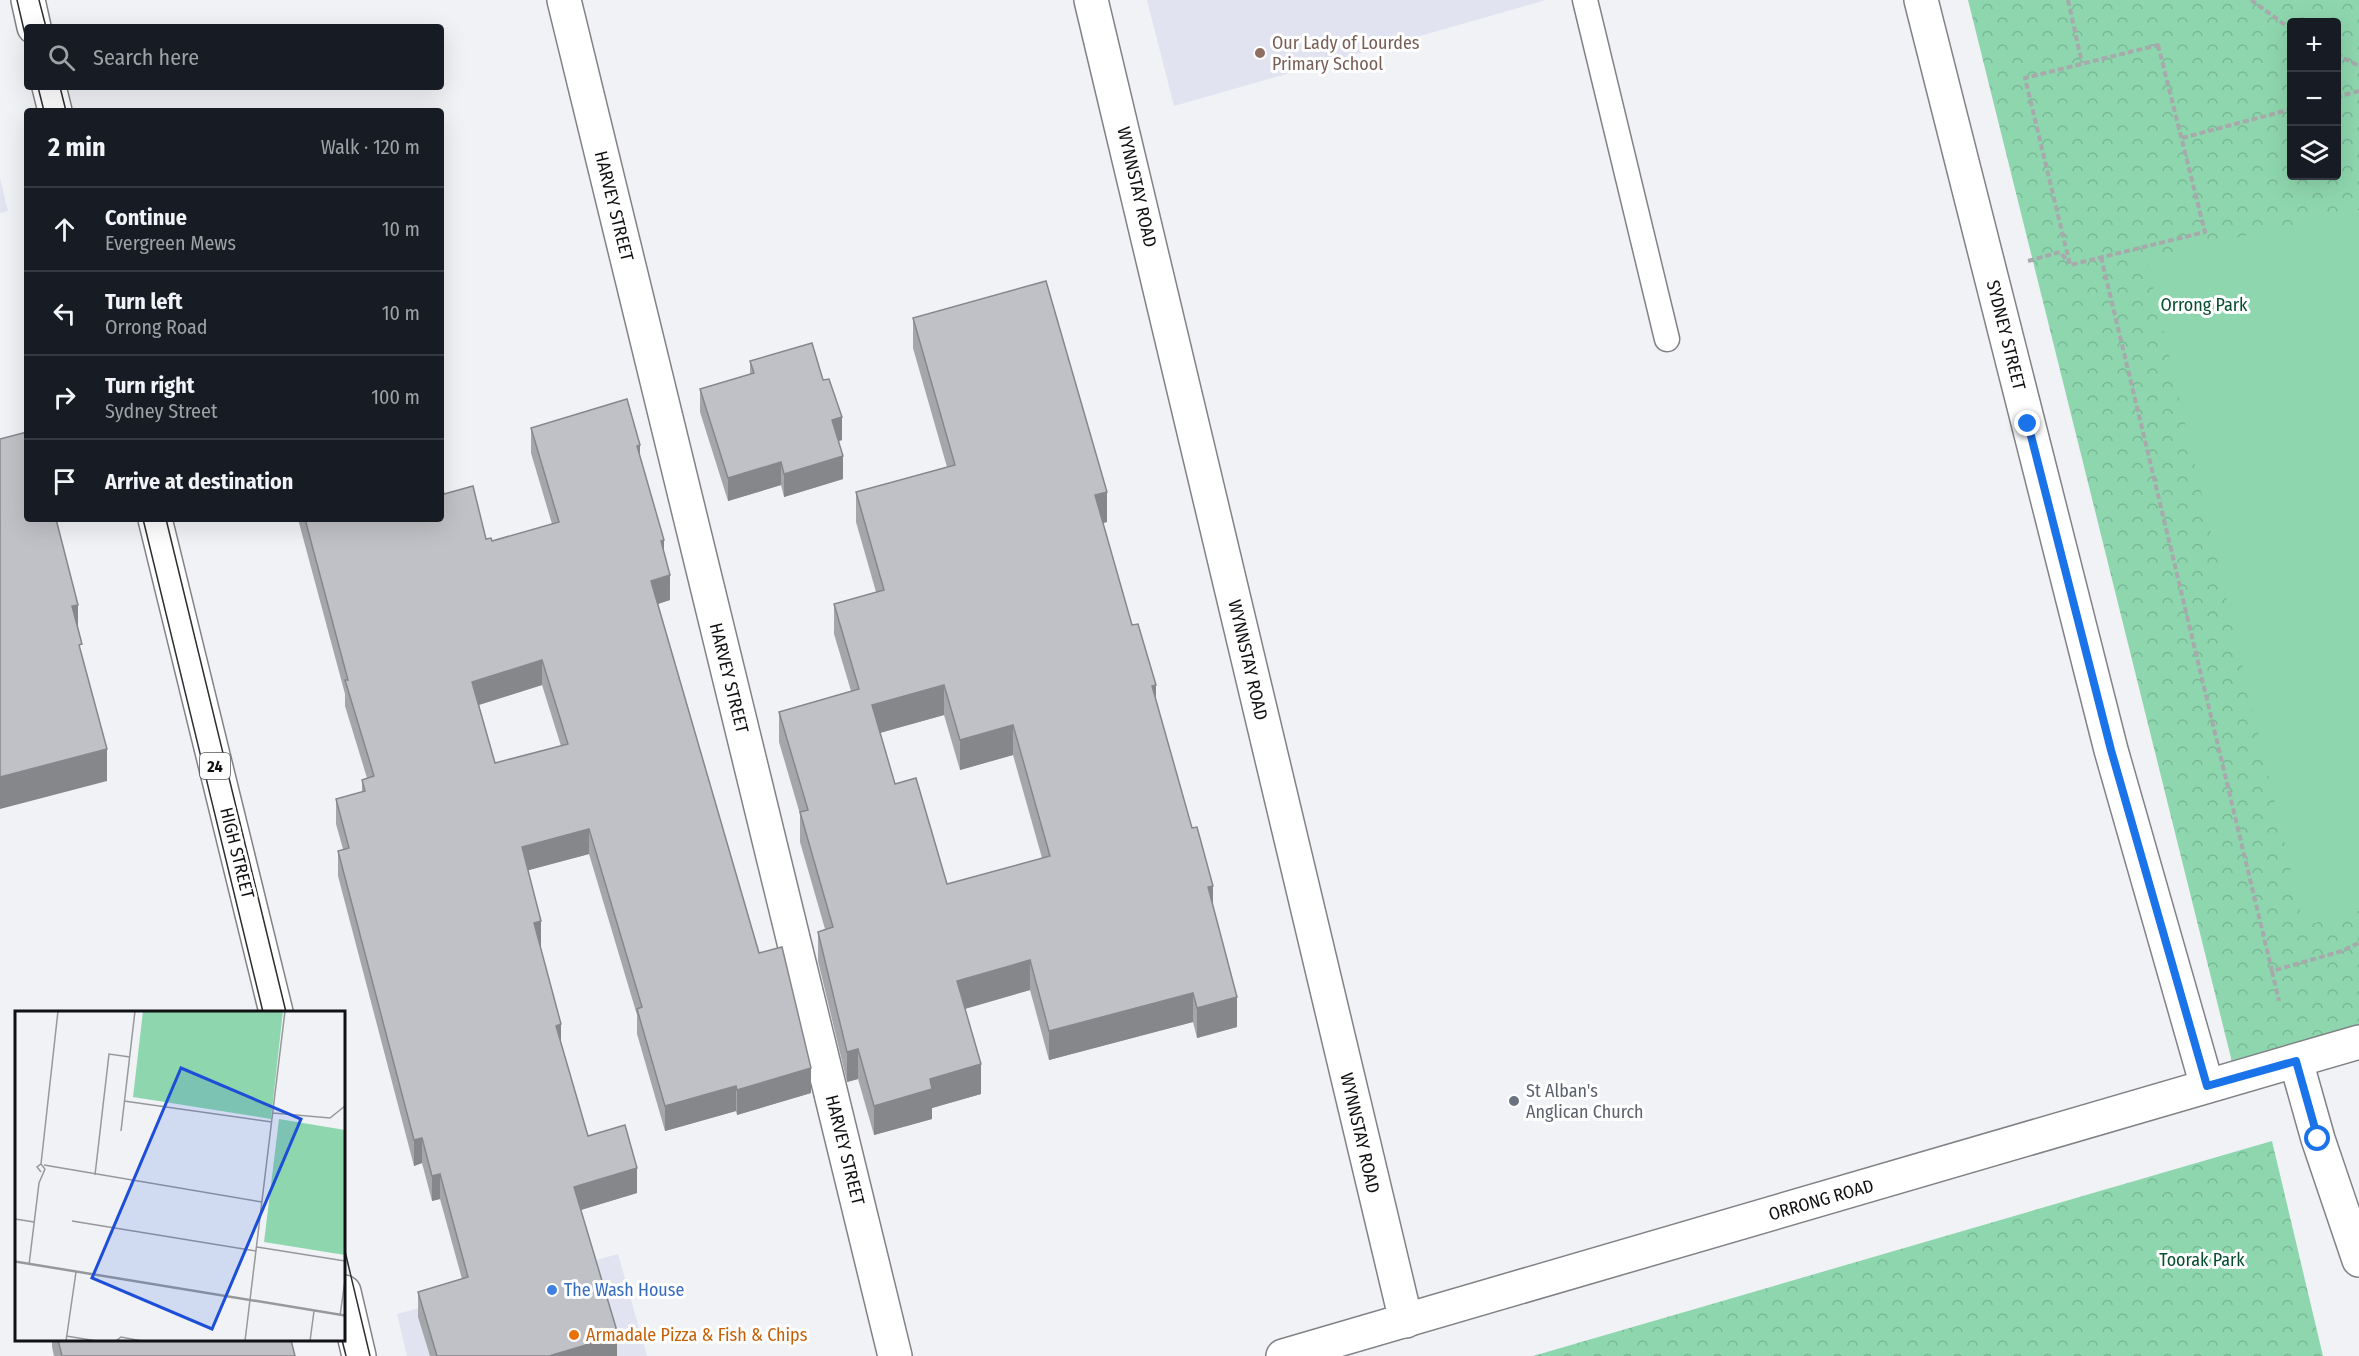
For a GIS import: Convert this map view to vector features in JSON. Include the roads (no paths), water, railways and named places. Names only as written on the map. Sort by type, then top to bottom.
[{"type":"street","points":[[28,0],[33,24]]},
{"type":"street","name":"HARVEY STREET","points":[[564,0],[895,1356]]},
{"type":"street","name":"WYNNSTAY ROAD","points":[[1091,0],[1406,1321]]},
{"type":"street","name":"SYDNEY STREET","points":[[1921,0],[2111,750],[2207,1086]]},
{"type":"street","points":[[50,90],[54,108]]},
{"type":"street","name":"HIGH STREET","points":[[156,522],[276,1011]]},
{"type":"street","name":"ORRONG ROAD","points":[[1283,1356],[2359,1042]]},
{"type":"street","points":[[2296,1061],[2318,1139],[2359,1260]]},
{"type":"street","points":[[345,1296],[359,1356]]},
{"type":"lane","points":[[1585,0],[1666,339]]},
{"type":"tram line","points":[[17,0],[24,30]]},
{"type":"tram line","points":[[39,0],[45,24]]},
{"type":"tram line","points":[[39,90],[43,108]]},
{"type":"tram line","points":[[61,90],[65,108]]},
{"type":"tram line","points":[[144,522],[263,1011]]},
{"type":"tram line","points":[[167,522],[286,1011]]},
{"type":"tram line","points":[[345,1251],[370,1356]]},
{"type":"tram line","points":[[342,1341],[346,1356]]},
{"type":"place","name":"Our Lady of Lourdes Primary School","points":[[1260,53]]},
{"type":"place","name":"St Alban's Anglican Church","points":[[1514,1101]]},
{"type":"place","name":"The Wash House","points":[[552,1290]]},
{"type":"place","name":"Armadale Pizza & Fish & Chips","points":[[574,1335]]},
{"type":"park label","name":"Orrong Park","points":[[2204,305]]},
{"type":"park label","name":"Toorak Park","points":[[2202,1260]]}]
